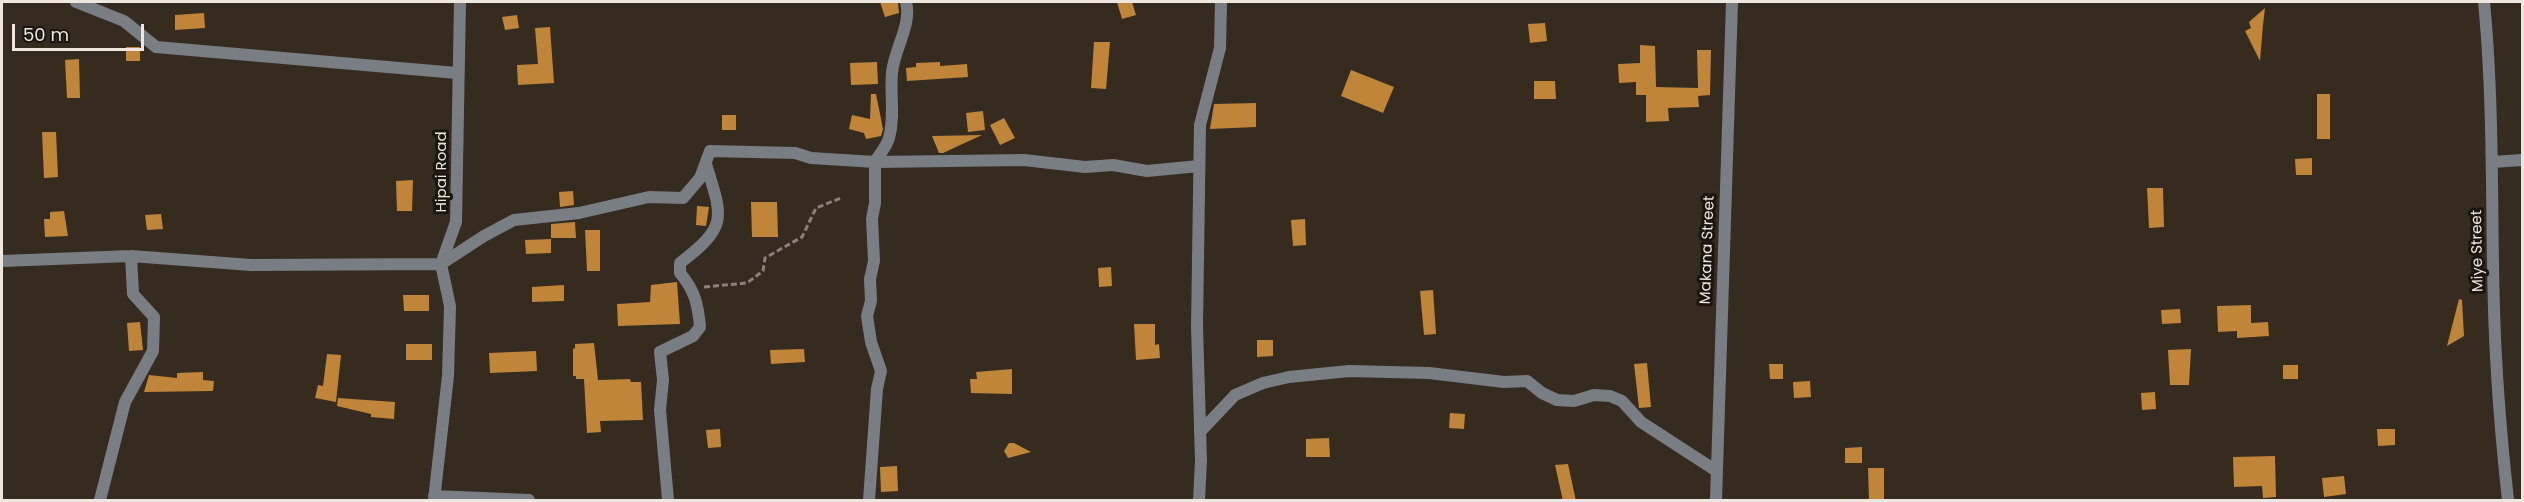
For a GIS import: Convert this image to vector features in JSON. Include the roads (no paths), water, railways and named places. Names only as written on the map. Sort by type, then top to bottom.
[{"type":"street","points":[[76,2],[124,21],[156,47],[457,73]]},
{"type":"street","name":"Hipai Road","points":[[441,264],[456,222],[460,2]]},
{"type":"street","points":[[869,501],[870,456],[881,371],[871,342],[867,316],[871,301],[870,279],[874,261],[872,219],[875,203],[875,162],[890,138],[892,73],[899,38],[906,22],[906,2]]},
{"type":"street","points":[[1199,501],[1197,326],[1200,125],[1220,48],[1221,2]]},
{"type":"street","name":"Makana Street","points":[[1716,501],[1715,471],[1732,2]]},
{"type":"street","name":"Miye Street","points":[[2484,2],[2492,162],[2494,312],[2500,429],[2508,501]]},
{"type":"street","points":[[2,261],[131,256],[251,265],[441,264],[514,220],[590,211],[649,197],[683,198],[700,178],[710,151],[720,150],[795,153],[811,158],[875,162],[1024,160],[1085,167],[1113,165],[1147,171],[1199,166]]},
{"type":"street","points":[[2492,162],[2523,160]]},
{"type":"street","points":[[668,501],[660,410],[663,380],[660,352],[693,336],[700,327],[698,301],[680,273],[680,263],[707,243],[720,222],[718,200],[706,164]]},
{"type":"street","points":[[100,501],[125,402],[153,351],[154,317],[133,294],[131,256]]},
{"type":"street","points":[[441,264],[450,306],[448,375],[434,498],[529,501]]},
{"type":"street","points":[[1200,432],[1235,395],[1263,383],[1289,377],[1349,370],[1429,373],[1504,382],[1527,381],[1542,393],[1557,400],[1574,401],[1594,395],[1610,396],[1622,401],[1641,422],[1715,471]]}]
